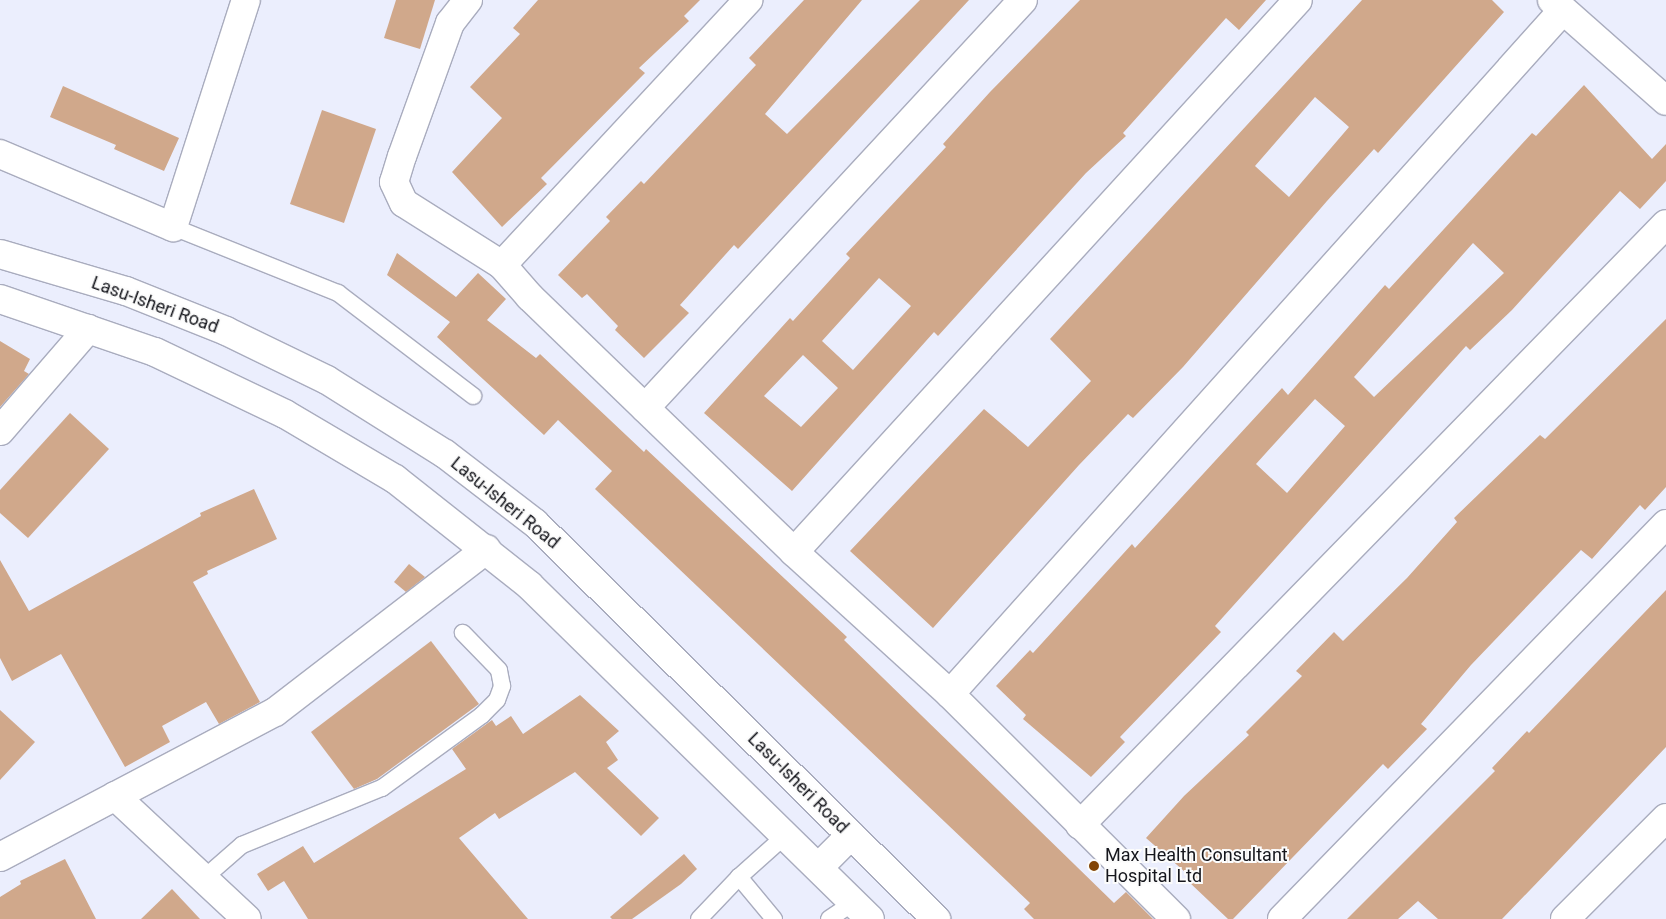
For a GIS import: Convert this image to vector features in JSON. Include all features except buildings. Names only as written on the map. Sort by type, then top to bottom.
[{"type":"street","points":[[0,154],[173,226],[246,0]]},
{"type":"street","points":[[468,0],[450,23],[394,182],[404,203],[502,265],[645,408],[794,552],[950,694],[1176,919]]},
{"type":"street","points":[[502,265],[748,0]]},
{"type":"street","points":[[645,408],[1023,0]]},
{"type":"street","points":[[794,552],[1298,0]]},
{"type":"street","points":[[950,694],[1558,5],[1666,101]]},
{"type":"street","points":[[1080,825],[1666,224]]},
{"type":"street","name":"Lasu-Isheri Road","points":[[0,254],[126,291],[226,331],[327,380],[445,454],[535,524],[936,919]]},
{"type":"street","points":[[0,299],[155,352],[285,414],[396,479],[487,549],[786,835],[862,911]]},
{"type":"street","points":[[0,431],[88,329]]},
{"type":"street","points":[[1282,919],[1666,524]]},
{"type":"street","points":[[0,857],[275,712],[487,549]]},
{"type":"street","points":[[115,796],[247,919]]},
{"type":"street","points":[[1565,919],[1666,818]]},
{"type":"street","points":[[819,868],[851,835]]},
{"type":"lane","points":[[173,226],[338,293],[474,396]]},
{"type":"lane","points":[[204,879],[242,845],[382,788],[482,714],[497,700],[502,686],[499,670],[463,633]]},
{"type":"lane","points":[[699,919],[739,878],[786,835]]},
{"type":"lane","points":[[739,878],[774,919]]},
{"type":"lane","points":[[829,919],[862,911]]},
{"type":"place","name":"Max Health Consultant Hospital Ltd","points":[[1094,866]]}]
